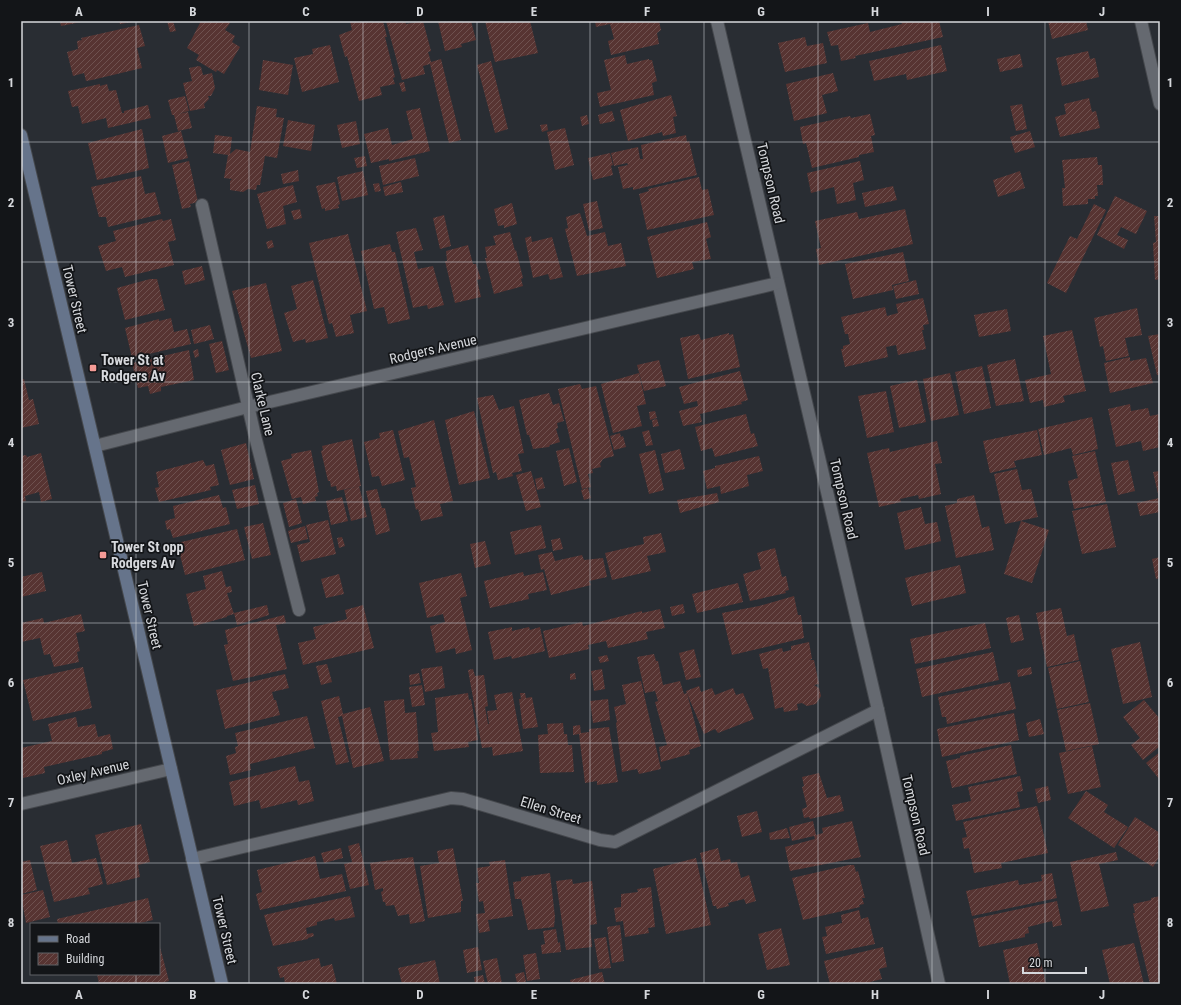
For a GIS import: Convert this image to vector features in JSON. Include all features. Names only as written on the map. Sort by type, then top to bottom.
[{"type":"main road","name":"Tower Street","points":[[21,136],[222,984]]},
{"type":"street","name":"Tompson Road","points":[[717,21],[878,710],[939,984]]},
{"type":"street","points":[[1142,21],[1160,104]]},
{"type":"street","name":"Clarke Lane","points":[[202,205],[248,407],[299,610]]},
{"type":"street","name":"Rodgers Avenue","points":[[95,446],[248,407],[778,284]]},
{"type":"street","name":"Ellen Street","points":[[192,859],[451,798],[463,799],[600,840],[615,842],[878,710]]},
{"type":"street","name":"Oxley Avenue","points":[[21,804],[171,769]]},
{"type":"building","points":[[60,21],[81,21],[81,22],[61,26]]},
{"type":"building","points":[[119,21],[132,21],[132,22],[120,24]]},
{"type":"building","points":[[167,21],[173,21],[176,31],[170,32]]},
{"type":"building","points":[[201,21],[226,21],[230,23],[225,30],[235,36],[232,42],[240,47],[224,74],[217,70],[216,72],[196,60],[199,55],[187,48]]},
{"type":"building","points":[[350,21],[383,21],[387,37],[385,37],[395,77],[393,78],[395,84],[380,87],[382,95],[359,101],[347,56],[345,57],[339,35],[352,30]]},
{"type":"building","points":[[386,21],[405,21],[406,24],[423,21],[431,51],[428,52],[431,62],[441,59],[461,140],[449,143],[430,64],[423,66],[425,74],[402,80]]},
{"type":"building","points":[[438,21],[471,21],[476,40],[461,44],[462,47],[445,51]]},
{"type":"building","points":[[485,21],[530,21],[538,53],[495,62]]},
{"type":"building","points":[[595,21],[659,21],[661,30],[657,33],[659,44],[611,55],[608,41],[614,39],[610,24],[596,27]]},
{"type":"building","points":[[901,21],[939,21],[943,37],[855,56],[856,58],[841,61],[838,45],[831,46],[827,32],[868,23],[870,32],[902,24]]},
{"type":"building","points":[[1048,21],[1086,21],[1088,30],[1052,39]]},
{"type":"building","points":[[139,25],[145,46],[137,48],[142,68],[86,81],[84,73],[73,76],[67,52],[78,49],[77,41],[82,40],[81,38]]},
{"type":"building","points":[[805,37],[807,46],[823,43],[827,63],[785,72],[778,43]]},
{"type":"building","points":[[330,45],[339,82],[302,92],[294,58],[313,54],[312,49]]},
{"type":"building","points":[[941,45],[947,71],[907,80],[906,74],[874,81],[869,61]]},
{"type":"building","points":[[1088,51],[1090,59],[1095,58],[1099,77],[1062,86],[1056,58]]},
{"type":"building","points":[[1020,54],[1023,67],[1000,72],[997,59]]},
{"type":"building","points":[[625,55],[627,64],[649,59],[652,60],[657,81],[652,83],[654,95],[600,107],[597,93],[611,90],[604,60]]},
{"type":"building","points":[[263,60],[293,65],[288,95],[259,90]]},
{"type":"building","points":[[491,61],[508,129],[495,133],[477,65]]},
{"type":"building","points":[[201,67],[203,75],[212,73],[215,88],[211,96],[208,96],[209,99],[204,104],[205,108],[190,111],[183,83],[192,81],[189,68]]},
{"type":"building","points":[[833,73],[838,91],[822,95],[827,113],[794,121],[786,84]]},
{"type":"building","points":[[404,82],[406,91],[402,92],[399,83]]},
{"type":"building","points":[[100,84],[100,86],[107,84],[109,91],[116,90],[122,113],[124,113],[124,111],[148,105],[151,118],[108,128],[106,118],[82,124],[78,106],[72,107],[68,91]]},
{"type":"building","points":[[671,95],[677,116],[673,117],[676,133],[663,136],[662,132],[628,141],[620,110]]},
{"type":"building","points":[[185,96],[189,111],[178,114],[188,112],[192,128],[178,131],[168,100]]},
{"type":"building","points":[[1089,98],[1092,112],[1096,111],[1100,128],[1060,137],[1055,117],[1066,114],[1064,104]]},
{"type":"building","points":[[1022,104],[1027,129],[1016,131],[1010,106]]},
{"type":"building","points":[[257,106],[277,109],[276,117],[284,118],[277,158],[265,156],[260,185],[257,185],[256,190],[248,189],[243,192],[230,190],[230,181],[232,179],[224,178],[228,155],[213,153],[215,135],[232,137],[230,154],[236,149],[250,152]]},
{"type":"building","points":[[420,108],[430,151],[389,161],[389,159],[371,163],[364,134],[388,128],[392,145],[413,139],[406,111]]},
{"type":"building","points":[[612,111],[615,121],[600,124],[598,115]]},
{"type":"building","points":[[870,114],[875,135],[871,136],[874,152],[812,168],[806,143],[803,144],[800,127],[850,116],[851,118]]},
{"type":"building","points":[[587,115],[589,124],[582,126],[580,117]]},
{"type":"building","points":[[288,120],[315,125],[311,151],[283,146]]},
{"type":"building","points":[[356,121],[360,144],[342,148],[337,125]]},
{"type":"building","points":[[547,124],[548,130],[542,132],[540,125]]},
{"type":"building","points":[[565,128],[574,165],[555,170],[547,132]]},
{"type":"building","points":[[142,129],[149,168],[97,180],[88,143]]},
{"type":"building","points":[[181,131],[188,158],[168,163],[162,136]]},
{"type":"building","points":[[1030,131],[1035,147],[1015,153],[1010,137]]},
{"type":"building","points":[[686,135],[687,142],[689,141],[697,175],[633,190],[633,187],[623,189],[618,167],[628,165],[627,163],[614,166],[611,153],[638,147],[640,159],[643,159],[641,145]]},
{"type":"building","points":[[610,153],[613,165],[611,166],[613,175],[593,180],[588,158]]},
{"type":"building","points":[[365,156],[367,166],[357,168],[354,158]]},
{"type":"building","points":[[1097,157],[1098,165],[1102,165],[1103,185],[1097,185],[1098,196],[1095,196],[1095,199],[1088,199],[1088,204],[1063,206],[1062,188],[1065,188],[1062,160]]},
{"type":"building","points":[[415,158],[419,176],[383,185],[379,166]]},
{"type":"building","points":[[189,161],[198,202],[190,204],[191,207],[182,209],[172,165]]},
{"type":"building","points":[[860,161],[864,180],[853,183],[856,200],[837,204],[834,187],[811,193],[807,173]]},
{"type":"building","points":[[298,170],[299,181],[283,184],[281,174]]},
{"type":"building","points":[[363,171],[368,195],[342,201],[337,177]]},
{"type":"building","points":[[1020,171],[1025,188],[998,197],[993,180]]},
{"type":"building","points":[[141,176],[145,194],[155,192],[161,214],[108,227],[106,217],[99,217],[91,187]]},
{"type":"building","points":[[699,177],[702,190],[708,189],[714,215],[647,230],[639,194],[649,191],[648,189]]},
{"type":"building","points":[[335,182],[340,204],[338,205],[339,208],[325,211],[325,208],[322,209],[316,186]]},
{"type":"building","points":[[401,182],[403,192],[385,196],[383,187]]},
{"type":"building","points":[[379,183],[381,191],[375,192],[373,184]]},
{"type":"building","points":[[293,185],[297,202],[283,206],[286,224],[267,229],[257,194]]},
{"type":"building","points":[[893,186],[897,200],[865,207],[862,193]]},
{"type":"building","points":[[1115,196],[1147,211],[1136,234],[1121,227],[1117,235],[1128,240],[1124,249],[1097,235]]},
{"type":"building","points":[[597,201],[603,228],[589,231],[583,204]]},
{"type":"building","points":[[512,203],[517,224],[504,228],[504,225],[498,226],[494,209]]},
{"type":"building","points":[[1094,204],[1106,210],[1066,293],[1047,283],[1070,236],[1077,239]]},
{"type":"building","points":[[300,209],[302,218],[294,220],[291,211]]},
{"type":"building","points":[[905,209],[913,244],[819,265],[816,249],[821,248],[815,221],[857,212],[859,219]]},
{"type":"building","points":[[580,213],[587,236],[605,232],[608,246],[621,243],[626,266],[577,276],[565,229],[568,228],[566,217]]},
{"type":"building","points":[[444,215],[451,246],[440,249],[433,218]]},
{"type":"building","points":[[1154,216],[1160,216],[1160,279],[1155,280],[1153,243],[1156,242]]},
{"type":"building","points":[[162,219],[163,221],[171,219],[176,240],[168,242],[174,265],[125,277],[122,267],[106,271],[98,246],[116,241],[113,231]]},
{"type":"building","points":[[707,222],[711,237],[706,239],[711,259],[692,262],[694,269],[657,278],[647,237]]},
{"type":"building","points":[[416,228],[423,250],[414,252],[418,269],[433,266],[444,305],[428,309],[427,305],[413,308],[396,232]]},
{"type":"building","points":[[510,232],[523,278],[521,279],[523,286],[494,294],[485,258],[487,258],[485,247],[496,245],[493,236]]},
{"type":"building","points":[[348,234],[367,311],[350,315],[354,333],[336,337],[332,323],[329,324],[309,243]]},
{"type":"building","points":[[531,236],[532,242],[552,237],[563,277],[550,280],[548,274],[533,278],[525,238]]},
{"type":"building","points":[[272,240],[274,247],[268,249],[266,242]]},
{"type":"building","points":[[390,244],[392,252],[395,252],[410,319],[388,324],[384,307],[374,309],[361,251]]},
{"type":"building","points":[[468,245],[473,264],[476,264],[481,279],[477,280],[481,297],[455,303],[445,261],[447,261],[446,251]]},
{"type":"building","points":[[903,252],[909,281],[892,285],[893,290],[853,299],[845,264]]},
{"type":"building","points":[[202,266],[205,280],[185,285],[182,271]]},
{"type":"building","points":[[150,279],[157,279],[165,310],[125,320],[117,288]]},
{"type":"building","points":[[313,280],[328,338],[306,343],[305,339],[293,342],[284,313],[297,309],[291,286]]},
{"type":"building","points":[[916,280],[919,294],[896,299],[893,286]]},
{"type":"building","points":[[266,283],[282,351],[251,358],[232,291]]},
{"type":"building","points":[[923,298],[929,324],[923,325],[924,330],[922,330],[926,349],[898,355],[896,345],[886,347],[888,357],[845,367],[841,349],[843,349],[843,346],[850,344],[848,334],[845,334],[841,317],[885,307],[887,316],[898,313],[896,304]]},
{"type":"building","points":[[1137,308],[1142,335],[1125,338],[1129,356],[1106,361],[1103,346],[1100,347],[1094,318]]},
{"type":"building","points":[[1007,309],[1011,331],[979,337],[974,315]]},
{"type":"building","points":[[171,318],[174,332],[187,329],[191,344],[132,358],[125,328],[159,319],[159,321]]},
{"type":"building","points":[[210,325],[214,339],[194,344],[191,330]]},
{"type":"building","points":[[1072,330],[1086,391],[1063,396],[1065,402],[1044,407],[1043,400],[1030,403],[1025,380],[1051,374],[1043,336]]},
{"type":"building","points":[[729,333],[729,335],[733,334],[740,367],[688,379],[680,338],[699,334],[701,340]]},
{"type":"building","points":[[1160,334],[1160,375],[1157,375],[1148,336]]},
{"type":"building","points":[[222,341],[229,370],[216,373],[209,344]]},
{"type":"building","points":[[198,349],[199,356],[195,358],[193,351]]},
{"type":"building","points":[[189,350],[194,380],[161,387],[161,391],[150,394],[148,386],[138,388],[132,363]]},
{"type":"building","points":[[1130,357],[1130,361],[1146,358],[1153,383],[1110,393],[1104,363]]},
{"type":"building","points":[[1015,359],[1024,401],[996,406],[987,365]]},
{"type":"building","points":[[659,360],[666,386],[644,391],[637,365]]},
{"type":"building","points":[[982,366],[991,408],[964,414],[955,372]]},
{"type":"building","points":[[740,371],[748,400],[741,402],[742,404],[700,414],[702,422],[683,426],[679,411],[698,406],[697,401],[684,404],[679,387]]},
{"type":"building","points":[[639,373],[646,404],[637,406],[642,426],[613,433],[601,384]]},
{"type":"building","points":[[950,373],[959,415],[931,421],[923,379]]},
{"type":"building","points":[[24,379],[29,400],[33,399],[39,424],[21,428],[21,380]]},
{"type":"building","points":[[917,380],[926,422],[899,428],[890,386]]},
{"type":"building","points":[[580,384],[582,389],[596,386],[614,456],[603,459],[600,464],[601,467],[592,469],[593,473],[588,474],[591,487],[582,489],[558,389]]},
{"type":"building","points":[[886,391],[894,432],[867,438],[858,396]]},
{"type":"building","points":[[549,393],[553,405],[559,403],[564,421],[557,423],[558,428],[556,429],[560,442],[550,445],[549,447],[533,449],[529,435],[527,435],[519,400]]},
{"type":"building","points":[[493,395],[499,410],[514,406],[524,453],[518,454],[522,471],[512,473],[513,476],[498,480],[496,472],[493,473],[477,398]]},
{"type":"building","points":[[1130,404],[1131,411],[1148,408],[1150,416],[1160,414],[1160,447],[1143,451],[1141,441],[1116,447],[1108,409]]},
{"type":"building","points":[[474,411],[490,478],[459,485],[445,420]]},
{"type":"building","points":[[655,411],[657,418],[650,420],[649,412]]},
{"type":"building","points":[[746,414],[751,434],[754,433],[758,446],[715,457],[712,448],[701,451],[695,427]]},
{"type":"building","points":[[1092,417],[1098,449],[1073,455],[1071,448],[1044,455],[1038,429]]},
{"type":"building","points":[[657,419],[659,426],[653,427],[652,420]]},
{"type":"building","points":[[434,420],[453,501],[440,504],[443,516],[421,521],[418,509],[416,510],[411,488],[416,487],[409,457],[404,458],[398,431]]},
{"type":"building","points":[[393,430],[405,480],[382,486],[379,476],[372,477],[364,442],[380,438],[379,433]]},
{"type":"building","points":[[649,430],[653,445],[646,446],[642,432]]},
{"type":"building","points":[[1037,430],[1042,455],[1014,461],[1016,467],[990,473],[983,441]]},
{"type":"building","points":[[620,433],[621,437],[623,436],[626,447],[614,450],[610,436]]},
{"type":"building","points":[[352,439],[361,486],[337,491],[336,486],[331,487],[330,481],[328,481],[321,451],[323,450],[322,446]]},
{"type":"building","points":[[937,441],[942,463],[935,464],[941,494],[919,499],[918,495],[900,499],[901,502],[879,507],[867,453],[889,448],[890,452]]},
{"type":"building","points":[[246,443],[254,479],[230,485],[221,450]]},
{"type":"building","points":[[569,448],[577,482],[564,486],[556,451]]},
{"type":"building","points":[[680,449],[685,469],[665,473],[661,454]]},
{"type":"building","points":[[311,450],[319,492],[317,493],[318,496],[315,497],[316,501],[303,504],[301,497],[292,499],[281,461],[292,458],[291,454]]},
{"type":"building","points":[[655,450],[664,490],[649,494],[639,454]]},
{"type":"building","points":[[1095,451],[1106,502],[1074,509],[1068,481],[1078,478],[1072,456]]},
{"type":"building","points":[[41,453],[52,499],[41,502],[39,492],[25,496],[26,501],[21,502],[21,456],[26,455],[27,457]]},
{"type":"building","points":[[759,456],[763,471],[747,475],[749,486],[721,494],[720,486],[707,489],[703,471],[715,468],[715,466]]},
{"type":"building","points":[[203,460],[206,466],[214,464],[219,485],[210,487],[211,490],[159,502],[155,488],[159,487],[156,472]]},
{"type":"building","points":[[1128,460],[1135,491],[1118,495],[1111,463]]},
{"type":"building","points":[[1017,469],[1022,490],[1031,489],[1038,517],[1005,524],[994,474]]},
{"type":"building","points":[[531,471],[541,507],[526,511],[516,475]]},
{"type":"building","points":[[1160,471],[1160,512],[1140,516],[1137,503],[1159,498],[1153,472]]},
{"type":"building","points":[[542,477],[545,488],[537,490],[535,479]]},
{"type":"building","points":[[255,485],[259,504],[237,509],[232,490]]},
{"type":"building","points":[[359,486],[367,517],[351,521],[344,490]]},
{"type":"building","points":[[588,488],[591,498],[584,500],[581,490]]},
{"type":"building","points":[[377,489],[382,508],[385,508],[390,531],[376,535],[366,491]]},
{"type":"building","points":[[717,493],[719,502],[680,513],[677,500]]},
{"type":"building","points":[[219,495],[223,508],[226,507],[230,524],[173,538],[170,529],[167,530],[165,521],[175,518],[173,506]]},
{"type":"building","points":[[974,495],[982,528],[989,526],[994,550],[956,558],[945,506],[957,503],[957,499]]},
{"type":"building","points":[[342,497],[348,521],[331,525],[326,501]]},
{"type":"building","points":[[296,499],[302,523],[289,527],[283,503]]},
{"type":"building","points":[[1107,504],[1116,547],[1082,554],[1072,511]]},
{"type":"building","points":[[921,507],[925,524],[937,522],[941,541],[905,550],[897,513]]},
{"type":"building","points":[[328,520],[336,554],[301,562],[297,545],[310,542],[306,525]]},
{"type":"building","points":[[1021,521],[1049,530],[1032,583],[1004,574]]},
{"type":"building","points":[[263,523],[271,555],[252,559],[244,527]]},
{"type":"building","points":[[541,525],[546,548],[515,555],[510,532]]},
{"type":"building","points":[[305,526],[308,539],[291,543],[288,531]]},
{"type":"building","points":[[237,529],[245,560],[185,575],[177,543]]},
{"type":"building","points":[[661,533],[666,552],[647,556],[651,571],[612,580],[605,553],[644,544],[643,537]]},
{"type":"building","points":[[342,537],[345,546],[339,548],[337,538]]},
{"type":"building","points":[[560,538],[563,549],[553,551],[551,540]]},
{"type":"building","points":[[485,541],[491,564],[475,568],[470,544]]},
{"type":"building","points":[[775,548],[782,577],[786,576],[789,590],[785,591],[786,593],[750,601],[743,574],[761,569],[757,553]]},
{"type":"building","points":[[552,552],[555,561],[582,555],[584,560],[603,558],[607,577],[589,581],[591,585],[551,595],[544,569],[541,570],[538,555]]},
{"type":"building","points":[[1160,557],[1160,578],[1156,579],[1152,559]]},
{"type":"building","points":[[960,565],[966,593],[912,606],[905,578]]},
{"type":"building","points":[[222,571],[226,587],[231,586],[232,592],[227,593],[234,614],[194,626],[186,594],[206,589],[203,576]]},
{"type":"building","points":[[42,572],[46,591],[21,597],[21,577]]},
{"type":"building","points":[[523,572],[524,576],[543,572],[547,590],[528,594],[529,599],[490,608],[484,581]]},
{"type":"building","points":[[461,573],[467,596],[460,598],[472,650],[456,654],[455,648],[436,653],[430,626],[445,622],[443,614],[427,618],[419,583]]},
{"type":"building","points":[[339,574],[344,594],[326,598],[321,579]]},
{"type":"building","points":[[738,583],[743,602],[697,613],[692,594]]},
{"type":"building","points":[[794,596],[798,615],[801,615],[804,638],[732,655],[722,613],[759,606]]},
{"type":"building","points":[[683,604],[685,613],[672,616],[670,607]]},
{"type":"building","points":[[267,605],[269,615],[237,625],[234,613]]},
{"type":"building","points":[[363,605],[374,648],[303,665],[298,643],[316,639],[313,627],[347,619],[345,610]]},
{"type":"building","points":[[1061,608],[1067,636],[1074,634],[1079,660],[1047,667],[1036,613]]},
{"type":"building","points":[[660,609],[665,628],[646,632],[648,639],[608,648],[606,641],[588,645],[589,649],[549,658],[543,631],[582,622],[583,626],[642,611],[642,613]]},
{"type":"building","points":[[81,614],[85,631],[76,633],[80,651],[77,652],[79,662],[54,667],[50,654],[44,655],[40,638],[21,642],[21,623],[43,618],[44,623]]},
{"type":"building","points":[[284,615],[286,623],[276,625],[287,669],[233,681],[224,645],[228,644],[225,630]]},
{"type":"building","points":[[1019,615],[1024,640],[1011,643],[1006,618]]},
{"type":"building","points":[[985,623],[991,648],[915,664],[910,639]]},
{"type":"building","points":[[512,627],[512,631],[529,627],[530,630],[540,627],[545,651],[512,659],[511,656],[494,660],[488,632]]},
{"type":"building","points":[[809,642],[812,659],[809,660],[814,660],[819,684],[814,685],[819,688],[821,696],[816,704],[807,706],[802,703],[797,704],[798,710],[784,712],[783,707],[775,709],[768,668],[763,669],[759,654],[782,648],[783,652],[791,650],[791,646]]},
{"type":"building","points":[[1140,642],[1152,697],[1123,704],[1111,649]]},
{"type":"building","points":[[694,649],[701,677],[686,680],[679,653]]},
{"type":"building","points":[[993,652],[999,680],[922,697],[916,669]]},
{"type":"building","points":[[654,654],[656,661],[658,661],[663,685],[680,681],[684,694],[687,693],[701,746],[689,750],[690,754],[661,762],[659,747],[667,745],[655,702],[658,701],[655,691],[645,693],[637,657]]},
{"type":"building","points":[[607,655],[609,661],[600,663],[598,657]]},
{"type":"building","points":[[1080,661],[1089,702],[1057,709],[1048,668]]},
{"type":"building","points":[[327,664],[332,682],[321,685],[316,666]]},
{"type":"building","points":[[442,666],[445,688],[425,692],[421,669]]},
{"type":"building","points":[[83,667],[92,708],[33,721],[23,680]]},
{"type":"building","points":[[1031,667],[1032,674],[1018,677],[1017,670]]},
{"type":"building","points":[[473,669],[475,676],[484,675],[488,706],[485,707],[488,724],[487,711],[497,710],[494,695],[512,692],[523,751],[493,756],[492,747],[482,748],[468,670]]},
{"type":"building","points":[[602,669],[605,689],[594,691],[591,671]]},
{"type":"building","points":[[419,673],[421,683],[410,685],[409,675]]},
{"type":"building","points":[[575,673],[576,679],[570,680],[570,674]]},
{"type":"building","points":[[285,674],[289,688],[272,692],[280,715],[225,729],[216,690]]},
{"type":"building","points":[[641,681],[661,769],[639,774],[637,769],[622,772],[614,707],[626,704],[622,685]]},
{"type":"building","points":[[1010,682],[1016,709],[947,724],[946,717],[942,717],[938,697]]},
{"type":"building","points":[[422,685],[425,705],[412,707],[409,687]]},
{"type":"building","points":[[699,686],[701,692],[712,688],[715,695],[733,688],[736,695],[743,693],[754,719],[718,733],[715,729],[704,734],[686,691]]},
{"type":"building","points":[[468,693],[469,700],[471,699],[478,740],[468,742],[469,747],[434,751],[431,733],[438,732],[435,698]]},
{"type":"building","points":[[520,693],[525,693],[526,698],[532,697],[538,727],[523,729],[519,699],[521,699]]},
{"type":"building","points":[[339,696],[343,714],[370,707],[384,761],[353,768],[342,716],[338,717],[349,762],[336,765],[321,701]]},
{"type":"building","points":[[404,699],[405,713],[416,712],[419,751],[417,751],[418,758],[390,760],[384,701]]},
{"type":"building","points":[[608,699],[610,720],[593,723],[590,701]]},
{"type":"building","points":[[1144,700],[1160,719],[1160,746],[1143,760],[1131,745],[1140,738],[1123,717]]},
{"type":"building","points":[[1090,703],[1099,744],[1066,751],[1057,710]]},
{"type":"building","points":[[1014,713],[1019,740],[942,757],[937,729]]},
{"type":"building","points":[[307,716],[315,748],[250,764],[251,770],[230,775],[226,756],[236,753],[235,747],[238,746],[235,733]]},
{"type":"building","points":[[76,717],[78,727],[95,724],[98,737],[110,734],[113,749],[102,752],[102,754],[44,767],[45,773],[23,778],[21,748],[52,741],[48,724]]},
{"type":"building","points":[[1040,719],[1044,734],[1029,737],[1026,723]]},
{"type":"building","points":[[563,723],[564,734],[567,734],[568,745],[572,745],[574,772],[540,773],[538,735],[548,734],[547,724]]},
{"type":"building","points":[[580,725],[581,733],[589,732],[589,729],[609,727],[618,782],[597,785],[597,781],[585,783],[579,734],[573,735],[573,726]]},
{"type":"building","points":[[1011,745],[1017,774],[952,788],[946,761],[960,758],[960,756]]},
{"type":"building","points":[[1092,746],[1101,787],[1068,794],[1059,753]]},
{"type":"building","points":[[1160,752],[1160,780],[1146,763]]},
{"type":"building","points":[[295,766],[299,782],[309,780],[314,801],[298,805],[297,800],[261,809],[259,800],[234,806],[229,782]]},
{"type":"building","points":[[819,773],[827,798],[840,795],[844,811],[810,819],[809,817],[804,818],[802,809],[807,807],[802,787],[804,786],[802,777]]},
{"type":"building","points":[[1020,776],[1023,791],[1017,792],[1020,807],[956,821],[952,805],[971,801],[968,787]]},
{"type":"building","points":[[1048,786],[1051,800],[1038,803],[1035,789]]},
{"type":"building","points":[[1086,791],[1108,805],[1104,812],[1128,827],[1114,848],[1068,818]]},
{"type":"building","points":[[1037,806],[1048,853],[1001,863],[1002,868],[974,873],[969,848],[964,849],[962,838],[967,837],[963,822]]},
{"type":"building","points":[[757,811],[762,832],[742,837],[737,816]]},
{"type":"building","points":[[1135,817],[1160,833],[1160,856],[1153,867],[1118,845]]},
{"type":"building","points":[[813,821],[816,835],[823,833],[822,828],[852,821],[861,857],[790,871],[785,847],[815,839],[814,836],[792,841],[789,827]]},
{"type":"building","points":[[141,824],[150,862],[138,865],[140,877],[107,885],[95,835]]},
{"type":"building","points":[[787,828],[790,838],[770,840],[769,833]]},
{"type":"building","points":[[67,840],[72,863],[96,858],[103,884],[88,888],[90,894],[54,902],[40,846]]},
{"type":"building","points":[[359,843],[369,885],[350,889],[344,864],[352,862],[348,846]]},
{"type":"building","points":[[341,848],[343,858],[324,863],[321,853]]},
{"type":"building","points":[[453,848],[463,901],[461,901],[461,912],[428,918],[420,866],[439,863],[437,851]]},
{"type":"building","points":[[718,848],[721,861],[730,859],[731,863],[737,862],[741,878],[749,875],[756,901],[746,904],[744,899],[728,903],[729,906],[717,909],[716,906],[713,906],[700,853]]},
{"type":"building","points":[[1116,852],[1118,860],[1099,864],[1109,906],[1081,912],[1070,862]]},
{"type":"building","points":[[315,856],[320,879],[342,874],[346,891],[260,910],[256,894],[262,892],[257,870]]},
{"type":"building","points":[[413,857],[425,921],[410,924],[409,914],[398,916],[394,905],[386,906],[385,902],[383,902],[381,892],[383,891],[383,888],[375,890],[370,863]]},
{"type":"building","points":[[696,858],[711,925],[666,934],[653,869]]},
{"type":"building","points":[[30,860],[37,890],[21,894],[21,862]]},
{"type":"building","points":[[505,860],[513,916],[488,920],[490,931],[479,933],[476,914],[485,913],[483,901],[479,902],[476,883],[479,883],[477,868],[490,866],[489,862]]},
{"type":"building","points":[[854,865],[856,872],[858,871],[865,898],[862,898],[864,904],[859,905],[860,907],[803,920],[792,878]]},
{"type":"building","points":[[550,873],[555,917],[554,927],[528,930],[521,899],[515,899],[513,882],[521,881],[521,877]]},
{"type":"building","points":[[1052,873],[1057,898],[972,916],[966,891],[1018,880],[1019,885],[1042,881],[1041,875]]},
{"type":"building","points":[[572,879],[573,884],[592,881],[597,924],[590,925],[592,947],[566,950],[556,881]]},
{"type":"building","points":[[651,887],[655,927],[648,928],[649,933],[625,937],[623,921],[616,922],[614,908],[621,907],[621,894],[638,892],[637,889]]},
{"type":"building","points":[[43,890],[50,917],[26,923],[21,895]]},
{"type":"building","points":[[350,896],[355,917],[335,921],[334,918],[317,922],[317,925],[306,928],[307,934],[313,933],[314,936],[308,939],[273,946],[264,915]]},
{"type":"building","points":[[1160,896],[1160,984],[1150,984],[1133,913],[1135,913],[1133,904],[1151,900],[1151,898]]},
{"type":"building","points":[[148,898],[153,920],[140,923],[58,923],[57,919]]},
{"type":"building","points":[[1057,901],[1062,925],[1053,927],[1052,921],[1028,927],[1029,933],[1025,934],[1025,937],[979,947],[973,919]]},
{"type":"building","points":[[859,910],[861,919],[868,917],[875,944],[826,954],[822,937],[827,936],[825,927],[842,923],[841,915]]},
{"type":"building","points":[[620,925],[624,961],[612,963],[607,927]]},
{"type":"building","points":[[781,928],[790,965],[767,970],[758,934]]},
{"type":"building","points":[[556,929],[561,952],[542,954],[541,945],[545,944],[543,931]]},
{"type":"building","points":[[606,937],[611,968],[599,969],[594,939]]},
{"type":"building","points":[[1037,943],[1046,984],[1010,984],[1003,950]]},
{"type":"building","points":[[1134,943],[1144,984],[1110,984],[1102,950]]},
{"type":"building","points":[[160,947],[169,981],[158,984],[99,984],[97,975],[160,975]]},
{"type":"building","points":[[478,947],[482,970],[467,973],[463,950]]},
{"type":"building","points":[[883,947],[887,967],[879,969],[882,979],[870,982],[871,984],[830,984],[824,961]]},
{"type":"building","points":[[536,953],[540,979],[527,981],[523,955]]},
{"type":"building","points":[[319,958],[321,967],[332,964],[337,984],[285,984],[284,977],[280,978],[277,967]]},
{"type":"building","points":[[497,958],[502,984],[488,984],[483,961]]},
{"type":"building","points":[[435,960],[440,984],[402,984],[398,968]]},
{"type":"building","points":[[524,972],[526,982],[517,983],[515,974]]},
{"type":"building","points":[[602,972],[605,984],[571,984],[570,980]]},
{"type":"building","points":[[483,975],[485,984],[475,984],[474,977]]},
{"type":"place","name":"Tower St at Rodgers Av","points":[[93,368]]},
{"type":"place","name":"Tower St opp Rodgers Av","points":[[103,555]]}]
